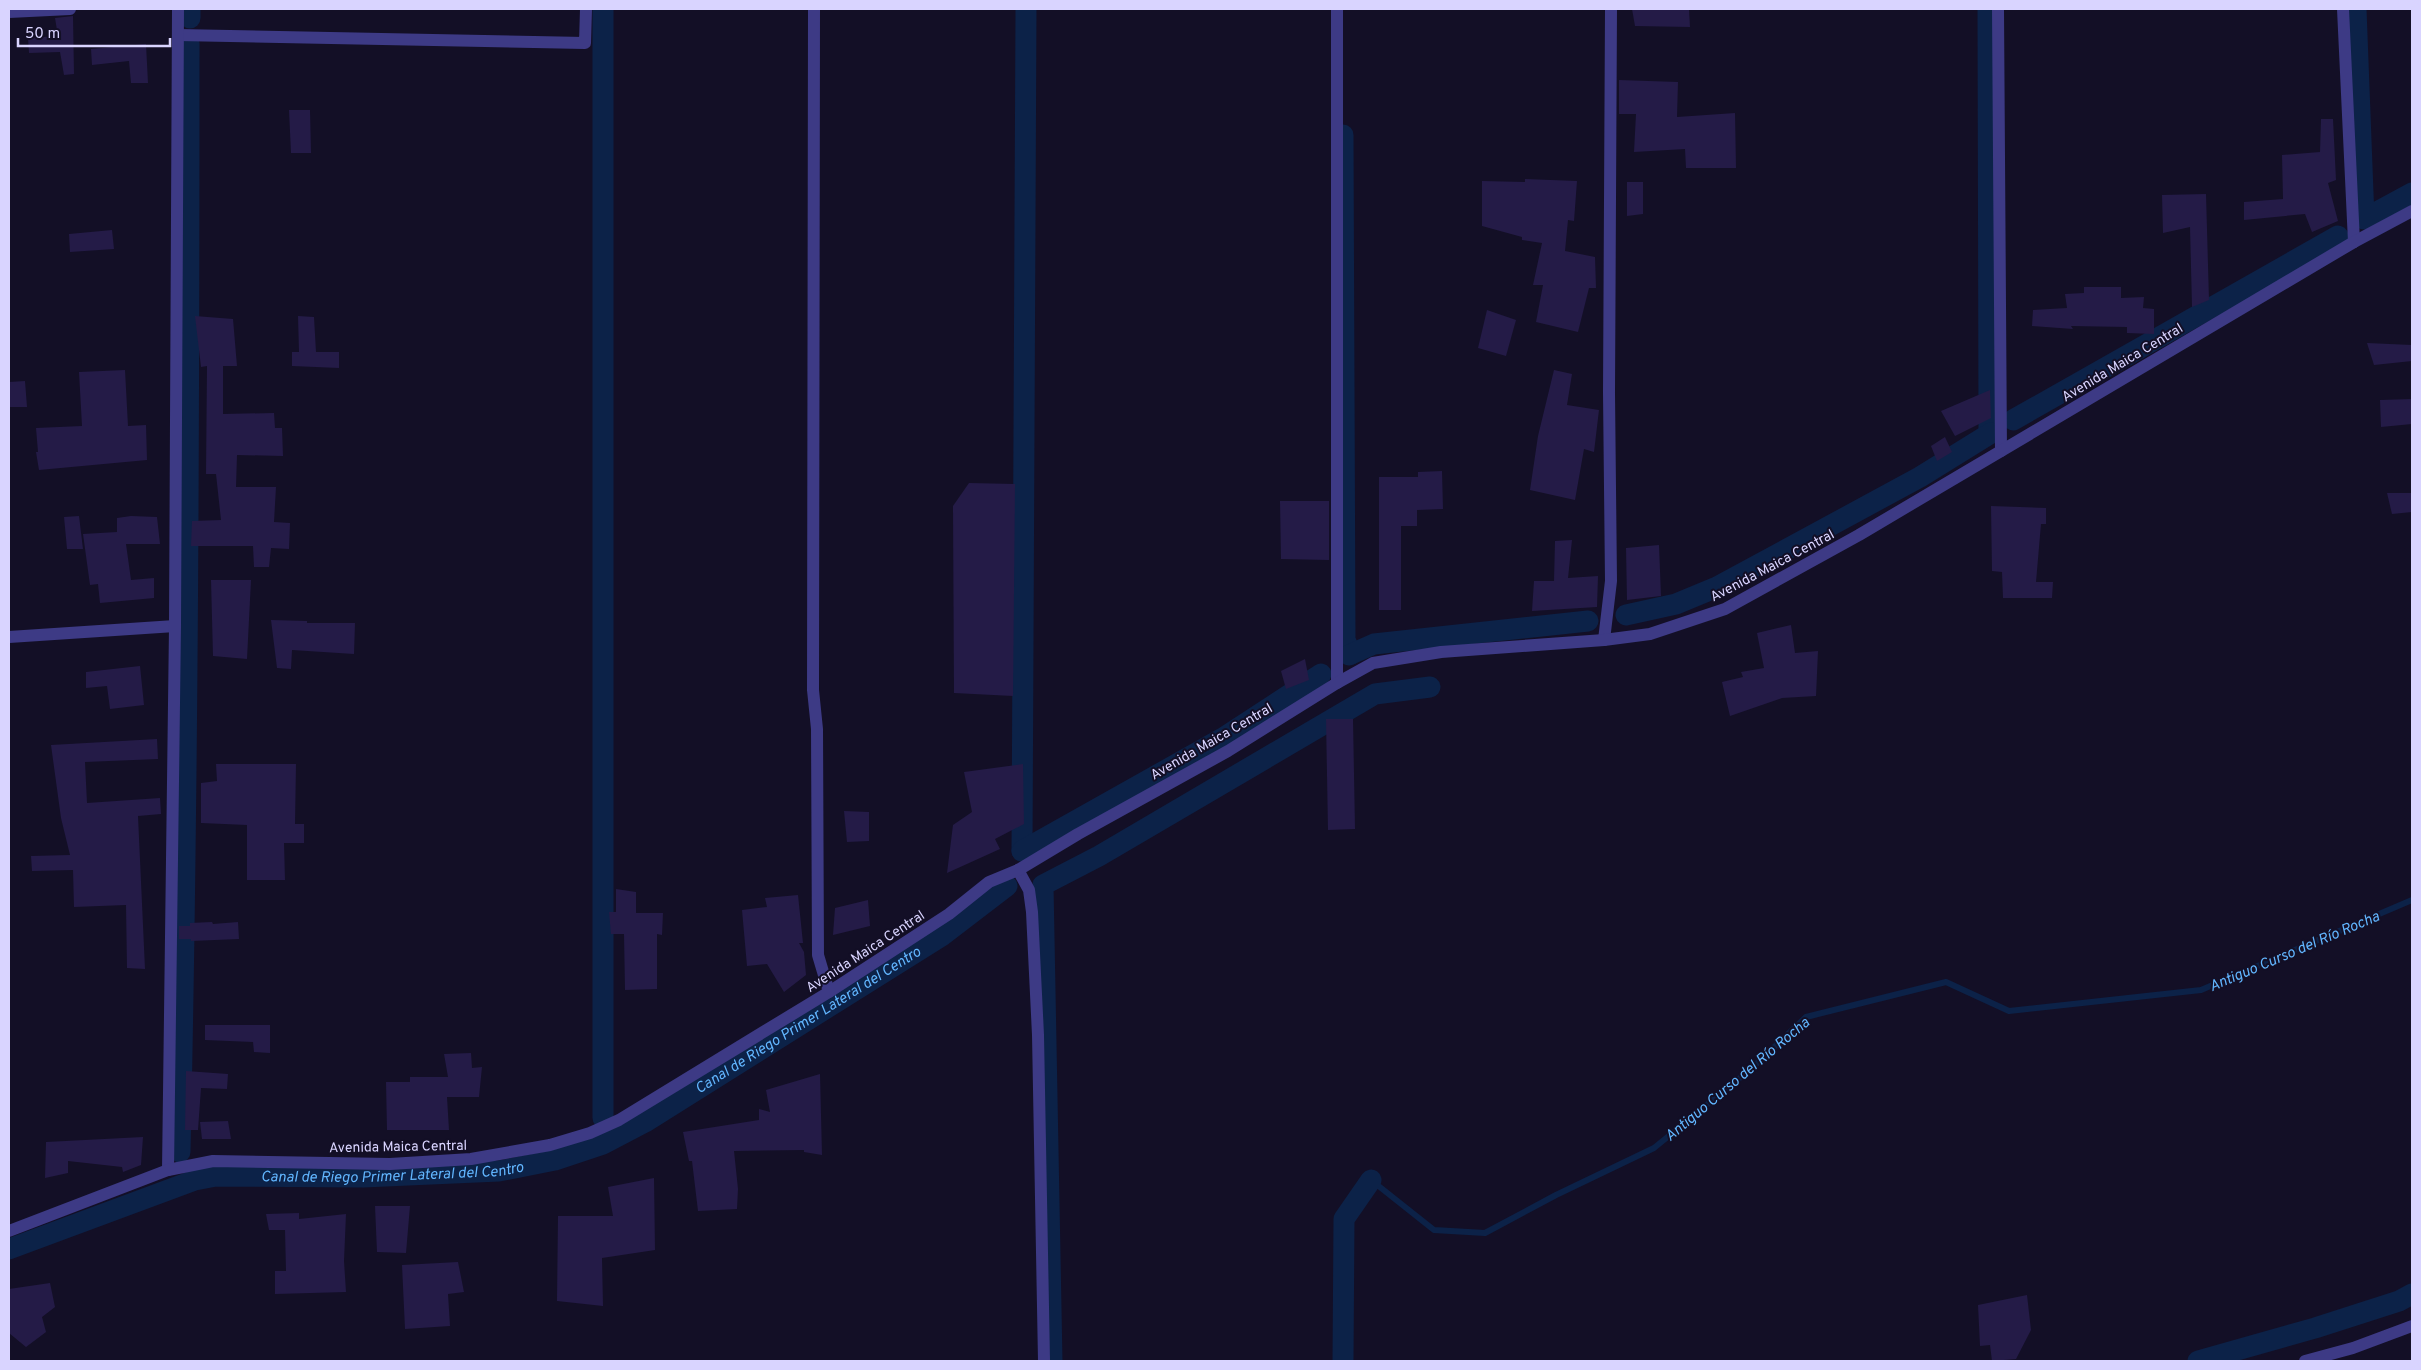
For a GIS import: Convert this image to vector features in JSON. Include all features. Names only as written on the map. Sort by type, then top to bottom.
[{"type":"street","points":[[9,12],[69,9]]},
{"type":"street","points":[[168,1170],[176,626],[178,9]]},
{"type":"street","points":[[178,34],[585,43],[586,9]]},
{"type":"street","points":[[814,9],[813,690],[817,729],[818,954],[829,992]]},
{"type":"street","points":[[1337,9],[1337,683]]},
{"type":"street","points":[[1604,640],[1611,581],[1609,393],[1611,9]]},
{"type":"street","points":[[1998,9],[2001,451]]},
{"type":"street","points":[[2343,9],[2354,242]]},
{"type":"street","name":"Avenida Maica Central","points":[[9,1231],[168,1170],[213,1160],[390,1164],[471,1159],[550,1145],[590,1133],[619,1120],[829,992],[950,914],[989,882],[1018,870],[1078,834],[1228,751],[1337,683],[1373,664],[1403,657],[1441,652],[1604,640],[1650,634],[1725,609],[1859,535],[2354,242],[2412,211]]},
{"type":"street","points":[[9,637],[176,626]]},
{"type":"street","points":[[1018,870],[1029,890],[1032,912],[1038,1035],[1044,1361]]},
{"type":"street","points":[[2306,1361],[2353,1348],[2412,1326]]},
{"type":"building","points":[[1632,9],[1689,9],[1690,27],[1635,26]]},
{"type":"building","points":[[73,16],[74,74],[64,75],[60,52],[29,53],[28,38],[58,36],[55,18]]},
{"type":"building","points":[[146,44],[148,83],[131,83],[129,61],[92,65],[91,49]]},
{"type":"building","points":[[1619,80],[1678,82],[1677,117],[1735,113],[1736,168],[1686,168],[1685,149],[1634,152],[1636,114],[1619,114]]},
{"type":"building","points":[[289,110],[310,110],[311,153],[291,153]]},
{"type":"building","points":[[2321,119],[2333,119],[2336,180],[2328,183],[2338,221],[2312,232],[2305,214],[2244,220],[2244,202],[2283,199],[2282,155],[2320,152]]},
{"type":"building","points":[[1525,179],[1577,181],[1574,221],[1568,220],[1565,251],[1595,257],[1596,288],[1589,288],[1578,332],[1536,322],[1543,285],[1533,285],[1542,243],[1522,240],[1522,237],[1482,226],[1482,181],[1525,182]]},
{"type":"building","points":[[1627,182],[1643,182],[1643,214],[1627,216]]},
{"type":"building","points":[[2206,194],[2209,300],[2192,307],[2190,227],[2163,233],[2162,195]]},
{"type":"building","points":[[112,230],[114,249],[70,252],[69,234]]},
{"type":"building","points":[[2084,287],[2121,287],[2121,298],[2144,297],[2143,308],[2154,309],[2154,334],[2127,333],[2127,327],[2071,326],[2073,329],[2032,326],[2033,310],[2067,308],[2065,294],[2084,293]]},
{"type":"building","points":[[1487,310],[1516,320],[1506,356],[1478,348]]},
{"type":"building","points":[[195,316],[233,319],[237,366],[223,366],[223,414],[274,413],[275,428],[282,428],[283,456],[237,455],[236,487],[276,487],[274,522],[290,523],[289,549],[271,548],[269,567],[254,567],[253,546],[191,546],[192,521],[221,520],[216,474],[206,474],[207,366],[201,367]]},
{"type":"building","points":[[298,316],[314,317],[316,352],[339,352],[339,368],[292,366],[292,352],[299,352]]},
{"type":"building","points":[[2367,343],[2412,345],[2412,361],[2374,365]]},
{"type":"building","points":[[125,370],[128,426],[146,425],[147,460],[39,470],[36,452],[38,452],[36,428],[82,426],[79,372]]},
{"type":"building","points":[[1554,370],[1572,374],[1567,405],[1599,410],[1594,452],[1584,449],[1575,500],[1530,490],[1538,436]]},
{"type":"building","points":[[25,381],[27,407],[9,407],[9,382]]},
{"type":"building","points":[[1990,390],[1991,418],[1955,436],[1941,411]]},
{"type":"building","points":[[2412,399],[2412,424],[2381,427],[2380,400]]},
{"type":"building","points":[[1945,437],[1952,452],[1937,461],[1931,446]]},
{"type":"building","points":[[1442,471],[1443,509],[1417,510],[1417,526],[1401,526],[1401,610],[1379,610],[1379,477],[1418,477],[1418,472]]},
{"type":"building","points":[[969,483],[1015,484],[1013,696],[954,693],[953,506]]},
{"type":"building","points":[[2387,493],[2412,493],[2412,512],[2392,514]]},
{"type":"building","points":[[1280,501],[1329,501],[1329,560],[1281,559]]},
{"type":"building","points":[[1991,506],[2046,508],[2046,524],[2041,524],[2036,582],[2053,582],[2052,598],[2003,598],[2002,572],[1992,571]]},
{"type":"building","points":[[79,516],[83,549],[67,549],[64,517]]},
{"type":"building","points":[[131,516],[157,517],[160,544],[126,544],[131,580],[154,578],[154,598],[100,603],[98,584],[90,585],[83,534],[117,532],[117,518]]},
{"type":"building","points":[[1572,540],[1568,578],[1598,576],[1597,607],[1532,611],[1534,581],[1554,581],[1555,541]]},
{"type":"building","points":[[1659,545],[1661,596],[1627,600],[1626,548]]},
{"type":"building","points":[[211,580],[251,580],[247,659],[213,656]]},
{"type":"building","points":[[271,620],[307,621],[307,623],[355,623],[354,654],[292,650],[291,669],[277,668]]},
{"type":"building","points":[[1791,625],[1795,653],[1818,651],[1816,696],[1782,698],[1730,716],[1722,682],[1743,677],[1741,672],[1764,668],[1757,633]]},
{"type":"building","points":[[1305,659],[1309,680],[1286,689],[1281,671]]},
{"type":"building","points":[[140,666],[144,705],[110,709],[107,686],[86,688],[86,672]]},
{"type":"building","points":[[1326,719],[1353,719],[1355,829],[1328,830]]},
{"type":"building","points":[[157,739],[158,759],[85,762],[87,803],[160,798],[161,814],[138,816],[145,969],[127,968],[126,905],[74,907],[73,870],[32,871],[31,856],[70,855],[61,818],[51,745]]},
{"type":"building","points":[[216,764],[296,764],[295,824],[304,824],[304,843],[284,843],[285,880],[247,880],[247,825],[201,823],[201,783],[217,781]]},
{"type":"building","points":[[1023,764],[1024,824],[995,839],[1000,849],[947,873],[953,825],[972,812],[964,772]]},
{"type":"building","points":[[844,811],[869,812],[869,841],[847,842]]},
{"type":"building","points":[[616,889],[636,892],[636,913],[663,913],[662,935],[657,934],[657,989],[625,990],[624,934],[611,934],[609,912],[616,912]]},
{"type":"building","points":[[798,895],[803,943],[799,943],[804,952],[806,975],[784,992],[767,964],[747,966],[742,910],[767,907],[765,898]]},
{"type":"building","points":[[868,900],[870,926],[833,935],[835,908]]},
{"type":"building","points":[[212,922],[213,924],[238,922],[239,939],[191,941],[191,939],[179,939],[179,926],[190,926],[190,923]]},
{"type":"building","points":[[205,1025],[270,1025],[270,1053],[254,1052],[253,1042],[205,1040]]},
{"type":"building","points":[[471,1053],[472,1068],[482,1067],[479,1097],[447,1097],[449,1130],[387,1130],[386,1082],[410,1082],[410,1077],[448,1077],[444,1054]]},
{"type":"building","points":[[186,1071],[228,1074],[227,1089],[201,1088],[198,1130],[185,1130]]},
{"type":"building","points":[[820,1074],[822,1155],[804,1152],[804,1150],[734,1151],[738,1189],[737,1209],[698,1211],[692,1161],[689,1161],[683,1132],[759,1120],[759,1109],[770,1112],[766,1090]]},
{"type":"building","points":[[228,1121],[231,1139],[202,1139],[200,1122]]},
{"type":"building","points":[[143,1137],[141,1165],[123,1172],[122,1167],[68,1161],[68,1173],[45,1178],[46,1142]]},
{"type":"building","points":[[654,1178],[655,1250],[602,1258],[603,1306],[557,1301],[558,1216],[613,1216],[608,1187]]},
{"type":"building","points":[[375,1206],[410,1206],[406,1253],[377,1252]]},
{"type":"building","points":[[299,1213],[299,1219],[346,1214],[344,1261],[346,1292],[275,1294],[275,1271],[286,1271],[285,1230],[269,1230],[266,1214]]},
{"type":"building","points":[[458,1262],[464,1292],[448,1294],[450,1326],[405,1329],[402,1265]]},
{"type":"building","points":[[50,1283],[55,1307],[42,1317],[46,1332],[26,1347],[9,1333],[9,1289]]},
{"type":"building","points":[[2027,1295],[2031,1330],[2016,1359],[1992,1361],[1990,1345],[1980,1346],[1978,1305]]},
{"type":"waterway","points":[[190,9],[190,18]]},
{"type":"waterway","points":[[603,9],[603,1118]]},
{"type":"waterway","points":[[1022,851],[1026,9]]},
{"type":"waterway","points":[[1988,9],[1989,433]]},
{"type":"waterway","points":[[2356,9],[2364,219],[2412,193]]},
{"type":"waterway","points":[[180,1152],[188,598],[189,43]]},
{"type":"waterway","points":[[1343,135],[1345,640],[1351,654]]},
{"type":"waterway","points":[[2013,420],[2338,236]]},
{"type":"waterway","points":[[1626,615],[1676,604],[1717,587],[1920,477],[1991,433]]},
{"type":"waterway","points":[[1349,655],[1374,644],[1588,621]]},
{"type":"waterway","points":[[1022,851],[1223,738],[1321,674]]},
{"type":"waterway","points":[[1052,1361],[1043,885],[1099,856],[1375,694],[1430,687]]},
{"type":"waterway","name":"Canal de Riego Primer Lateral del Centro","points":[[9,1249],[195,1180],[216,1176],[363,1177],[499,1171],[555,1160],[603,1144],[645,1122],[943,935],[1007,886]]},
{"type":"waterway","name":"Antiguo Curso del Río Rocha","points":[[1371,1180],[1434,1230],[1485,1233],[1556,1195],[1654,1148],[1752,1068],[1806,1017],[1946,982],[2009,1011],[2201,990],[2412,900]]},
{"type":"waterway","points":[[1343,1361],[1344,1219],[1371,1180]]},
{"type":"waterway","points":[[2198,1361],[2315,1328],[2399,1301],[2412,1294]]}]
